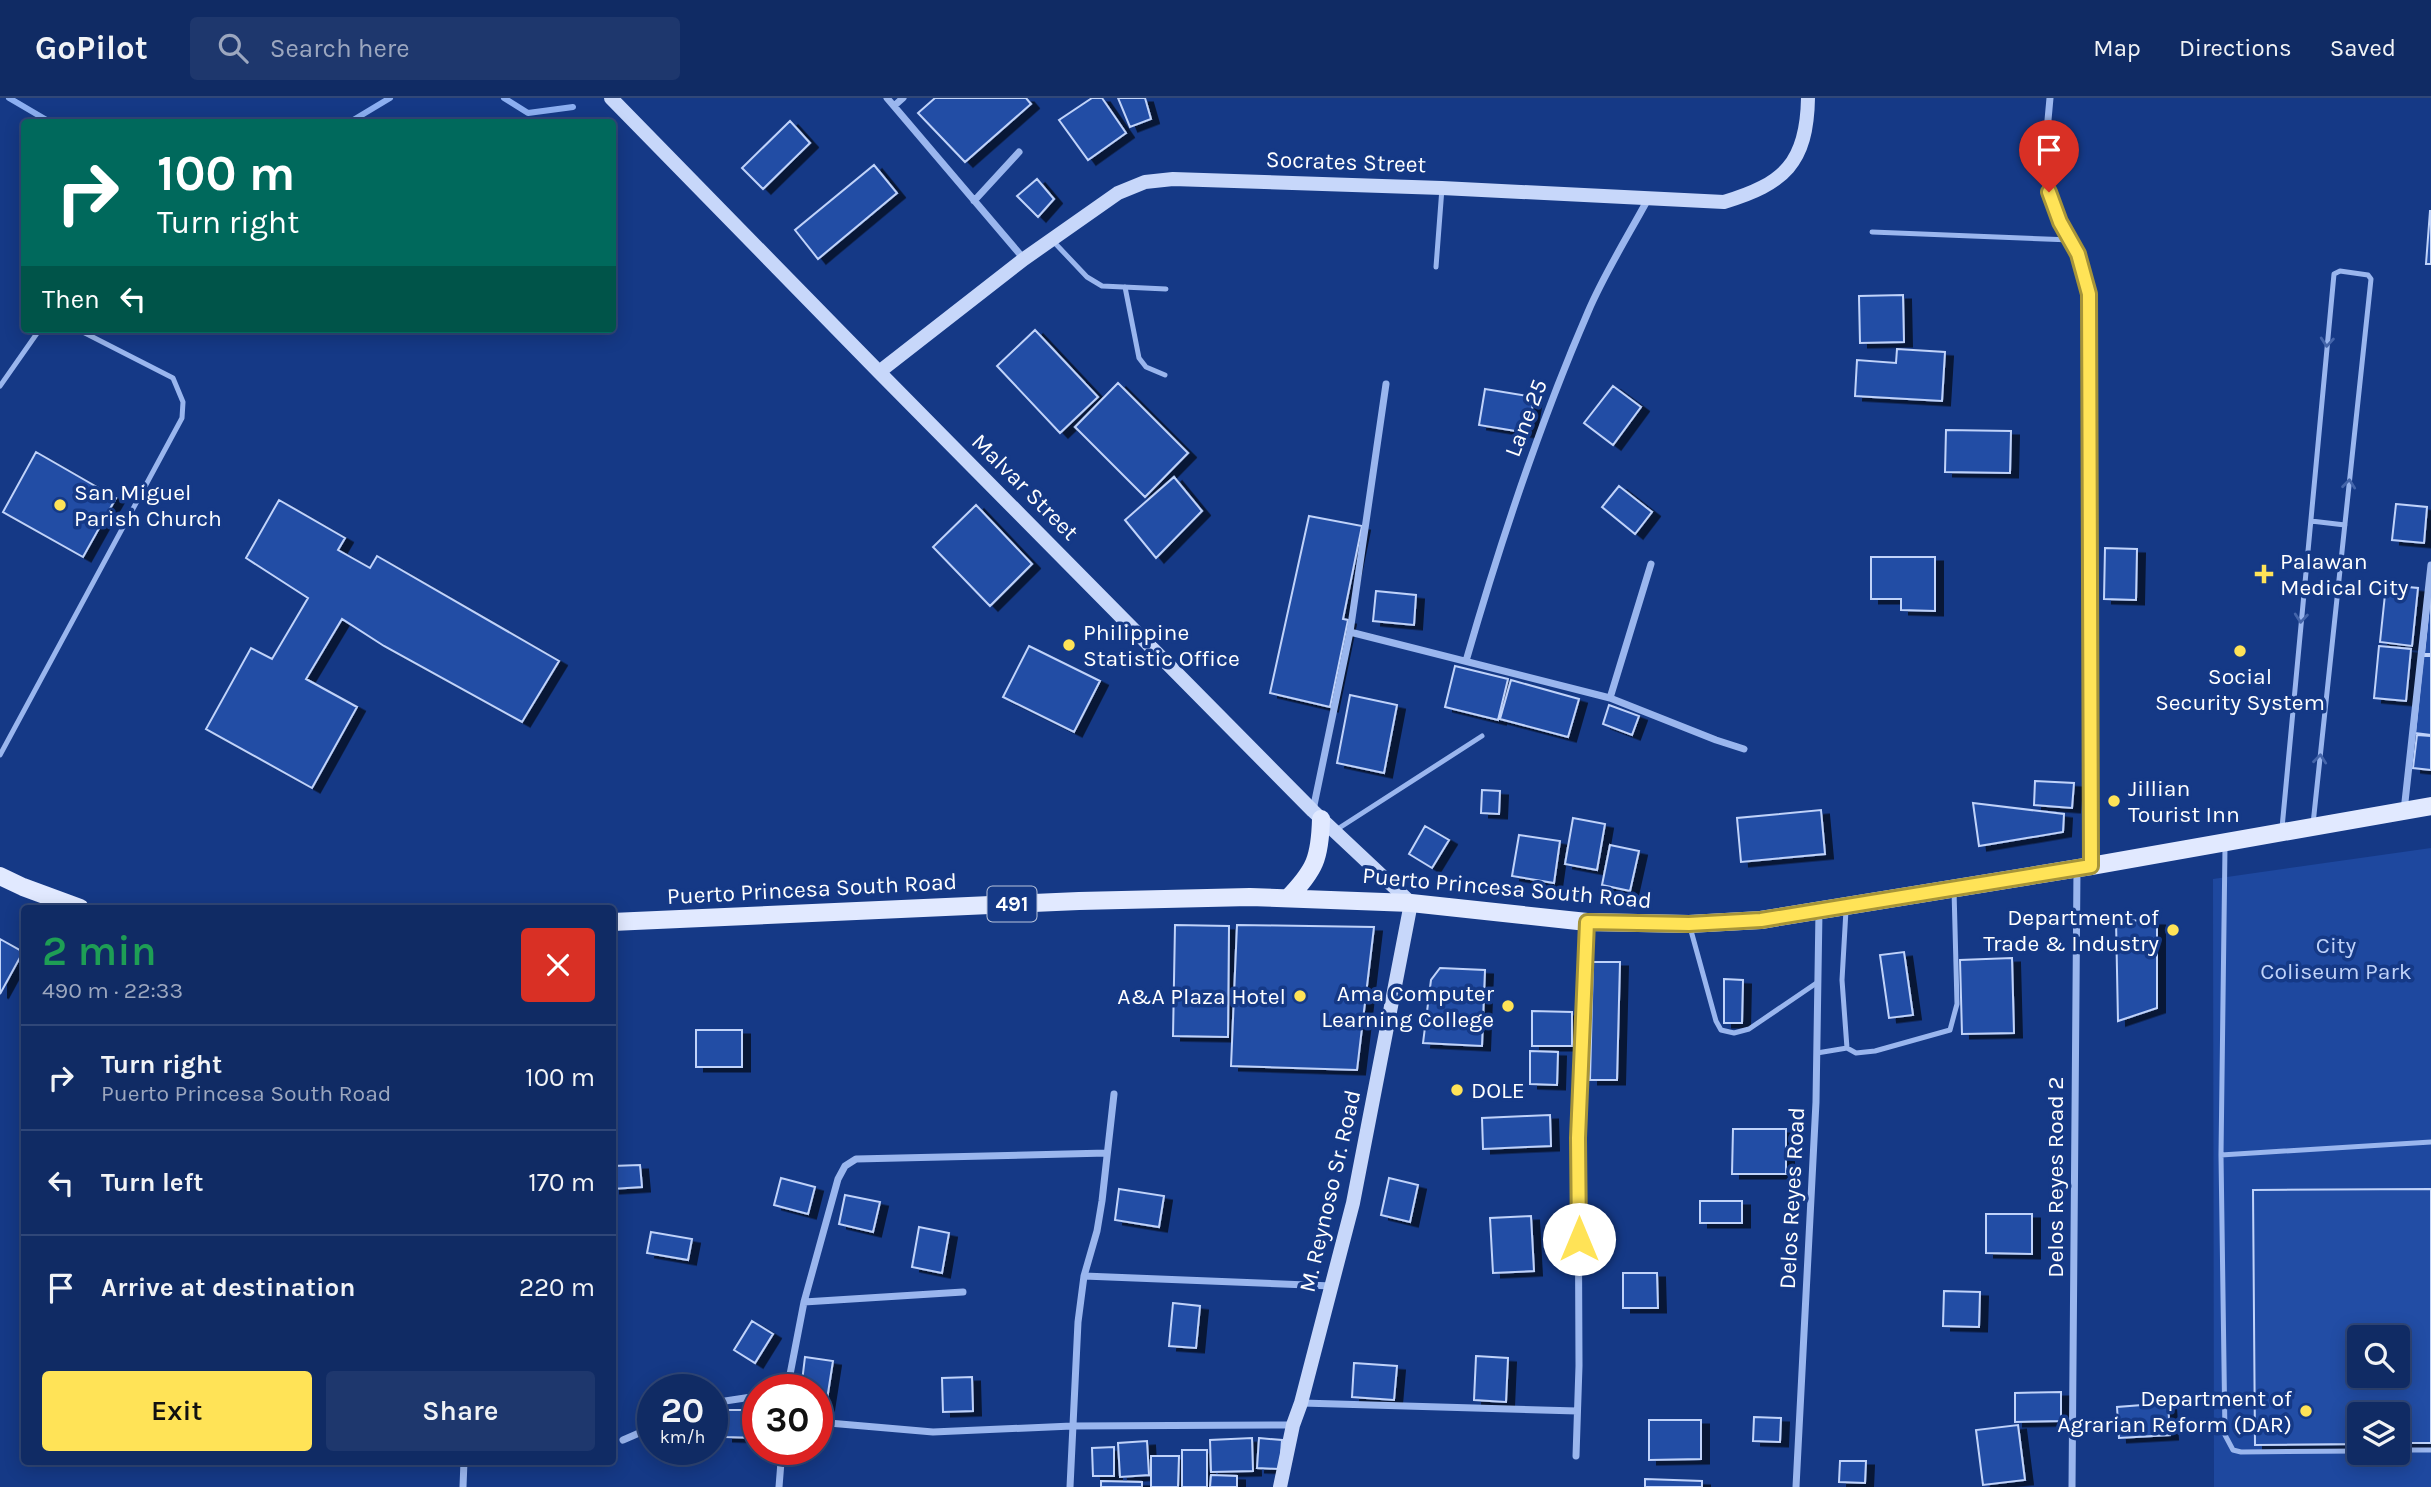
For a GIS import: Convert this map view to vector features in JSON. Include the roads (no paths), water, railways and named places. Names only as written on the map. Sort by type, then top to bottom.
[{"type":"main road","name":"Puerto Princesa South Road","points":[[616,922],[1079,901],[1288,898],[1411,903],[1587,922],[1689,924],[1761,920],[2431,806]]},
{"type":"main road","points":[[1288,898],[1303,883],[1319,852],[1322,820]]},
{"type":"main road","points":[[0,876],[72,905]]},
{"type":"street","name":"Malvar Street","points":[[611,98],[1322,820],[1411,903]]},
{"type":"street","points":[[887,98],[1024,259]]},
{"type":"street","points":[[894,106],[904,98]]},
{"type":"street","name":"Socrates Street","points":[[878,372],[1024,259],[1118,193],[1145,182],[1173,179],[1442,188],[1724,202],[1751,194],[1776,181],[1800,153],[1808,98]]},
{"type":"street","name":"Delos Reyes Road 2","points":[[2050,98],[2047,131],[2049,192],[2060,222],[2078,254],[2089,294],[2084,867],[2071,1487]]},
{"type":"street","points":[[974,201],[1019,152]]},
{"type":"street","name":"Lane 25","points":[[1466,661],[1528,464],[1588,310],[1648,199]]},
{"type":"street","points":[[1322,820],[1386,384]]},
{"type":"street","points":[[1610,698],[1651,564]]},
{"type":"street","points":[[2404,811],[2431,565]]},
{"type":"street","points":[[1350,632],[1610,698],[1744,749]]},
{"type":"street","name":"M. Reynoso Sr. Road","points":[[1280,1487],[1293,1425],[1356,1190],[1411,903]]},
{"type":"street","name":"Delos Reyes Road","points":[[1797,1487],[1817,1053],[1819,911]]},
{"type":"street","points":[[1576,1456],[1580,1366],[1578,1138],[1587,922]]},
{"type":"street","points":[[1070,1487],[1078,1322],[1084,1276],[1097,1231],[1114,1094]]},
{"type":"street","points":[[790,1374],[804,1302],[838,1179],[850,1162],[856,1159],[1107,1153]]},
{"type":"street","points":[[1084,1276],[1332,1286]]},
{"type":"street","points":[[804,1302],[963,1292]]},
{"type":"street","points":[[1301,1403],[1577,1411]]},
{"type":"street","points":[[833,1423],[933,1432],[1072,1426],[1293,1425]]},
{"type":"street","points":[[623,1440],[637,1434]]},
{"type":"street","points":[[463,1487],[464,1465]]},
{"type":"street","points":[[779,1487],[781,1465]]},
{"type":"lane","points":[[1436,267],[1442,188]]},
{"type":"lane","points":[[1872,232],[2071,240]]},
{"type":"lane","points":[[1052,240],[1087,277],[1101,286],[1166,289]]},
{"type":"lane","points":[[2281,832],[2334,274],[2340,271],[2368,275],[2371,278],[2313,827]]},
{"type":"lane","points":[[1125,287],[1139,358],[1146,367],[1165,375]]},
{"type":"lane","points":[[0,386],[37,333]]},
{"type":"lane","points":[[0,755],[181,418],[183,402],[173,378],[85,333]]},
{"type":"lane","points":[[2311,521],[2345,525]]},
{"type":"lane","points":[[1322,820],[1482,736]]},
{"type":"lane","points":[[2225,842],[2221,1155],[2226,1440],[2233,1450],[2241,1452],[2347,1451]]},
{"type":"lane","points":[[1817,1053],[1847,1048],[1856,1053],[1875,1051],[1950,1030],[1957,1004],[1954,889]]},
{"type":"lane","points":[[1846,907],[1842,980],[1847,1048]]},
{"type":"lane","points":[[1689,924],[1716,1021],[1721,1030],[1734,1033],[1749,1029],[1818,982]]},
{"type":"lane","points":[[2221,1155],[2431,1142]]},
{"type":"lane","points":[[2410,1450],[2431,1450]]},
{"type":"waterway","points":[[9,98],[45,119]]},
{"type":"waterway","points":[[355,119],[390,98]]},
{"type":"waterway","points":[[504,98],[528,113],[573,107]]},
{"type":"place","name":"San Miguel Parish Church","points":[[60,505]]},
{"type":"place","name":"Palawan Medical City","points":[[2264,574]]},
{"type":"place","name":"Philippine Statistic Office","points":[[1069,645]]},
{"type":"place","name":"Social Security System","points":[[2240,651]]},
{"type":"place","name":"Jillian Tourist Inn","points":[[2114,801]]},
{"type":"place","name":"Department of Trade & Industry","points":[[2173,930]]},
{"type":"place","name":"A&A Plaza Hotel","points":[[1300,996]]},
{"type":"place","name":"Ama Computer Learning College","points":[[1508,1006]]},
{"type":"place","name":"DOLE","points":[[1457,1090]]},
{"type":"place","name":"Department of Agrarian Reform (DAR)","points":[[2306,1411]]},
{"type":"park label","name":"City Coliseum Park","points":[[2336,958]]}]
